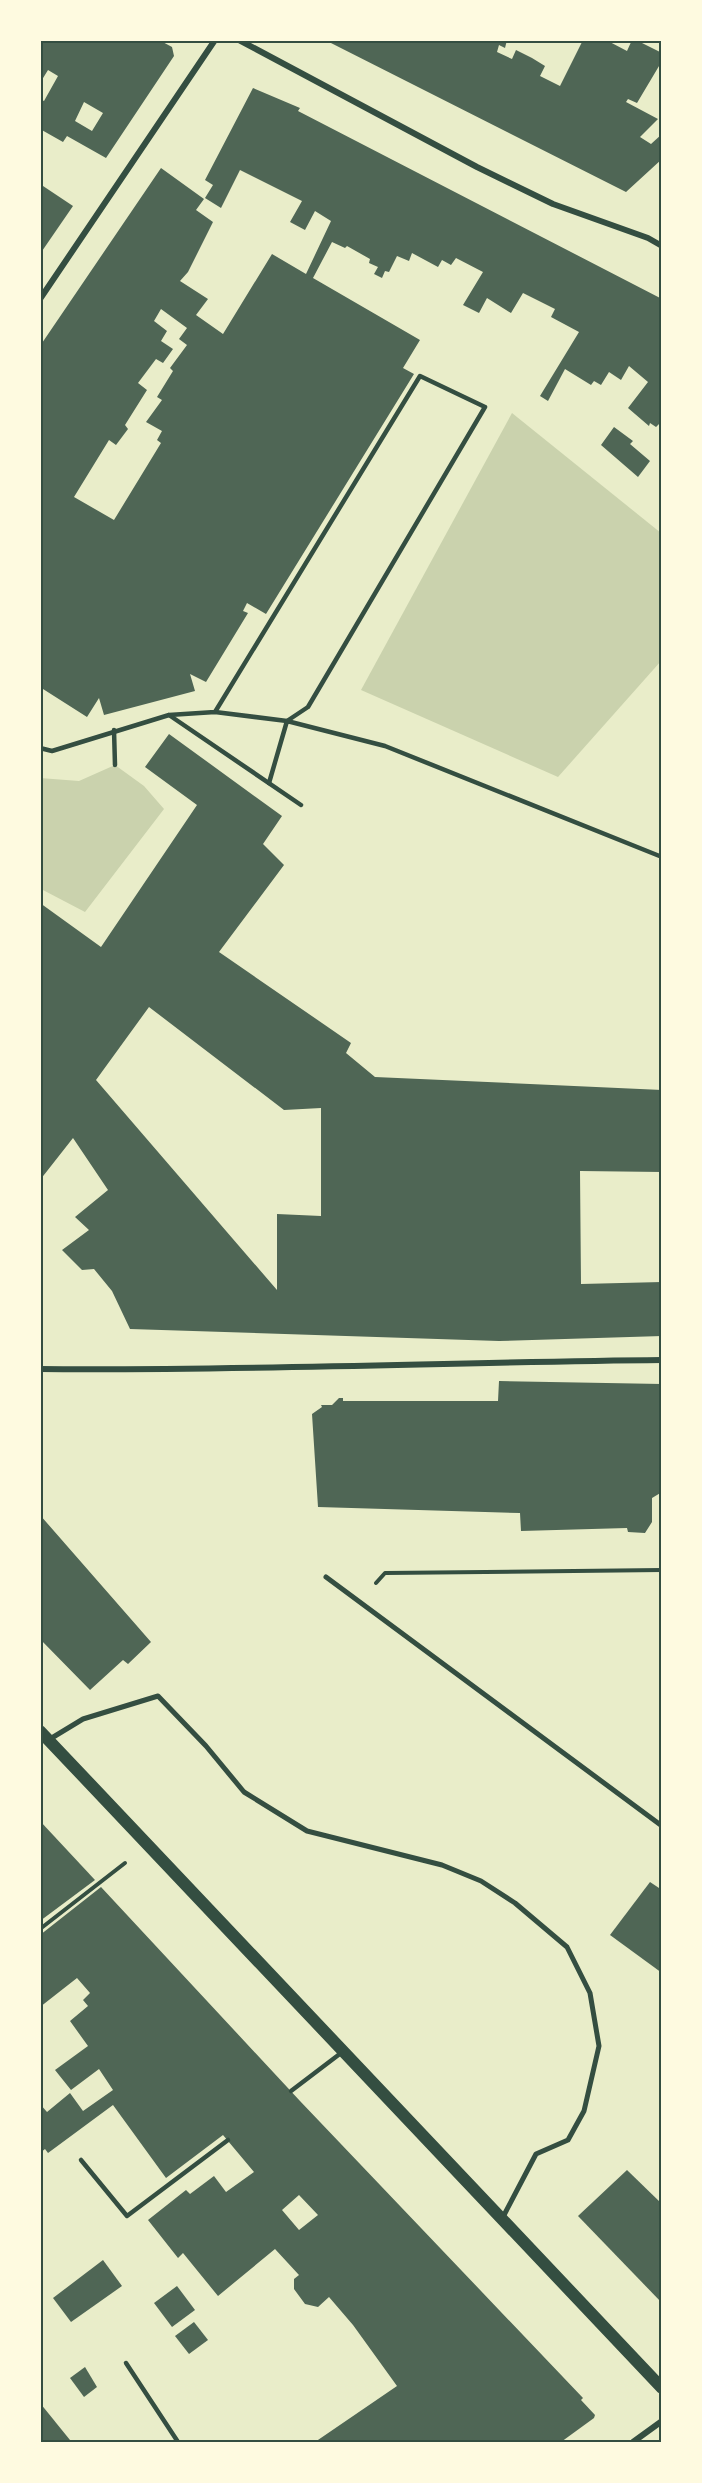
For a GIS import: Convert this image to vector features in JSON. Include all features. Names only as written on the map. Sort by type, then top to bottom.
[{"type":"main road","points":[[44,1735],[662,2388]]},
{"type":"street","points":[[40,299],[215,40]]},
{"type":"street","points":[[239,40],[477,167],[552,204],[648,238],[662,246]]},
{"type":"street","points":[[40,1369],[290,1369],[501,1362],[662,1360]]},
{"type":"street","points":[[326,1577],[662,1826]]},
{"type":"street","points":[[44,1735],[83,1719],[158,1696],[206,1746],[244,1792],[307,1831],[442,1865],[481,1881],[515,1903],[567,1947],[590,1993],[599,2046],[584,2111],[568,2140],[536,2154],[502,2218]]},
{"type":"street","points":[[633,2442],[662,2421]]},
{"type":"lane","points":[[215,712],[420,376],[485,407],[308,707],[287,721],[269,783]]},
{"type":"lane","points":[[40,748],[52,751],[114,730],[169,715],[215,712],[287,721],[385,746],[662,857]]},
{"type":"lane","points":[[169,715],[300,805]]},
{"type":"lane","points":[[114,730],[115,765]]},
{"type":"lane","points":[[291,2091],[344,2051]]},
{"type":"lane","points":[[81,2160],[128,2216],[228,2140]]},
{"type":"lane","points":[[126,2363],[178,2442]]},
{"type":"path","points":[[361,1603],[385,1573],[662,1570]]},
{"type":"path","points":[[40,1929],[148,1845]]},
{"type":"green space","points":[[512,413],[661,533],[661,661],[558,777],[361,690]]},
{"type":"green space","points":[[115,765],[144,786],[164,809],[85,912],[41,889],[40,778],[79,781]]},
{"type":"building","points":[[40,40],[159,40],[172,47],[174,56],[106,158],[67,136],[63,142],[40,129],[40,99],[44,101],[58,76],[48,70],[40,83]],"holes":[[[84,102],[103,113],[92,131],[75,121]]]},
{"type":"building","points":[[325,40],[507,40],[505,48],[499,45],[497,52],[512,59],[516,50],[532,58],[545,66],[540,76],[560,86],[583,40],[606,40],[627,51],[632,40],[636,40],[662,53],[662,61],[637,103],[628,99],[626,102],[658,119],[640,137],[651,144],[662,134],[662,159],[626,192]]},
{"type":"building","points":[[253,88],[300,108],[298,111],[662,299],[662,421],[656,427],[650,423],[649,426],[628,408],[648,382],[629,366],[621,380],[609,372],[601,385],[594,381],[591,385],[565,369],[548,401],[540,396],[579,332],[551,317],[555,309],[523,293],[511,313],[487,298],[479,313],[463,305],[483,272],[456,258],[451,265],[442,260],[438,267],[412,253],[409,261],[397,256],[389,272],[385,271],[382,278],[374,274],[378,267],[369,263],[370,259],[347,246],[345,248],[332,242],[313,278],[420,340],[403,368],[414,374],[266,614],[247,603],[243,611],[248,613],[206,682],[190,674],[195,691],[104,715],[99,698],[87,717],[43,689],[40,694],[40,346],[161,168],[204,199],[196,210],[213,222],[188,272],[180,281],[208,299],[196,315],[223,334],[272,254],[306,274],[331,221],[315,211],[305,230],[290,222],[302,201],[240,170],[221,208],[205,198],[213,185],[205,180]],"holes":[[[161,309],[187,328],[179,339],[187,345],[170,368],[173,371],[157,397],[162,400],[146,422],[162,431],[157,440],[161,443],[114,520],[74,497],[109,440],[116,445],[128,429],[125,425],[147,390],[138,383],[156,359],[163,363],[173,349],[161,341],[167,331],[154,321]]]},
{"type":"building","points":[[40,184],[73,206],[40,254]]},
{"type":"building","points":[[614,427],[633,441],[630,444],[650,461],[638,477],[601,445]]},
{"type":"building","points":[[169,734],[282,816],[263,844],[284,865],[219,952],[351,1043],[346,1053],[375,1077],[662,1090],[662,1172],[580,1171],[581,1284],[662,1282],[662,1336],[499,1341],[130,1329],[112,1291],[94,1269],[82,1270],[62,1250],[89,1230],[75,1217],[108,1190],[73,1138],[40,1180],[40,903],[101,947],[197,805],[145,767]],"holes":[[[149,1007],[284,1110],[321,1108],[321,1216],[277,1214],[277,1290],[96,1080]]]},
{"type":"building","points":[[499,1381],[662,1384],[662,1492],[652,1498],[652,1522],[645,1533],[628,1532],[627,1528],[521,1531],[520,1513],[318,1507],[312,1414],[322,1407],[321,1405],[332,1405],[339,1398],[343,1398],[343,1401],[498,1401]]},
{"type":"building","points":[[40,1515],[151,1642],[128,1664],[123,1660],[90,1690],[40,1639]]},
{"type":"building","points":[[40,1821],[95,1880],[40,1921]]},
{"type":"building","points":[[650,1882],[662,1890],[662,1973],[610,1935]]},
{"type":"building","points":[[101,1887],[300,2101],[583,2398],[581,2400],[595,2415],[594,2418],[561,2442],[315,2442],[397,2386],[353,2325],[329,2297],[318,2307],[305,2304],[294,2289],[294,2279],[299,2275],[275,2249],[218,2296],[183,2253],[178,2258],[148,2220],[186,2190],[190,2194],[214,2176],[226,2192],[254,2172],[223,2135],[166,2178],[113,2105],[48,2153],[45,2149],[40,2153],[40,2104],[47,2112],[70,2093],[83,2111],[113,2090],[99,2069],[71,2090],[55,2070],[88,2046],[70,2021],[88,2006],[83,2000],[90,1993],[77,1978],[40,2007],[40,1935]],"holes":[[[299,2195],[318,2215],[299,2230],[282,2210]]]},
{"type":"building","points":[[627,2170],[662,2204],[662,2303],[578,2216]]},
{"type":"building","points":[[103,2260],[122,2286],[71,2322],[53,2298]]},
{"type":"building","points":[[177,2286],[195,2310],[172,2327],[154,2303]]},
{"type":"building","points":[[194,2322],[208,2340],[189,2354],[175,2336]]},
{"type":"building","points":[[85,2367],[97,2387],[84,2397],[70,2378]]},
{"type":"building","points":[[40,2403],[70,2440],[68,2442],[40,2442]]}]
